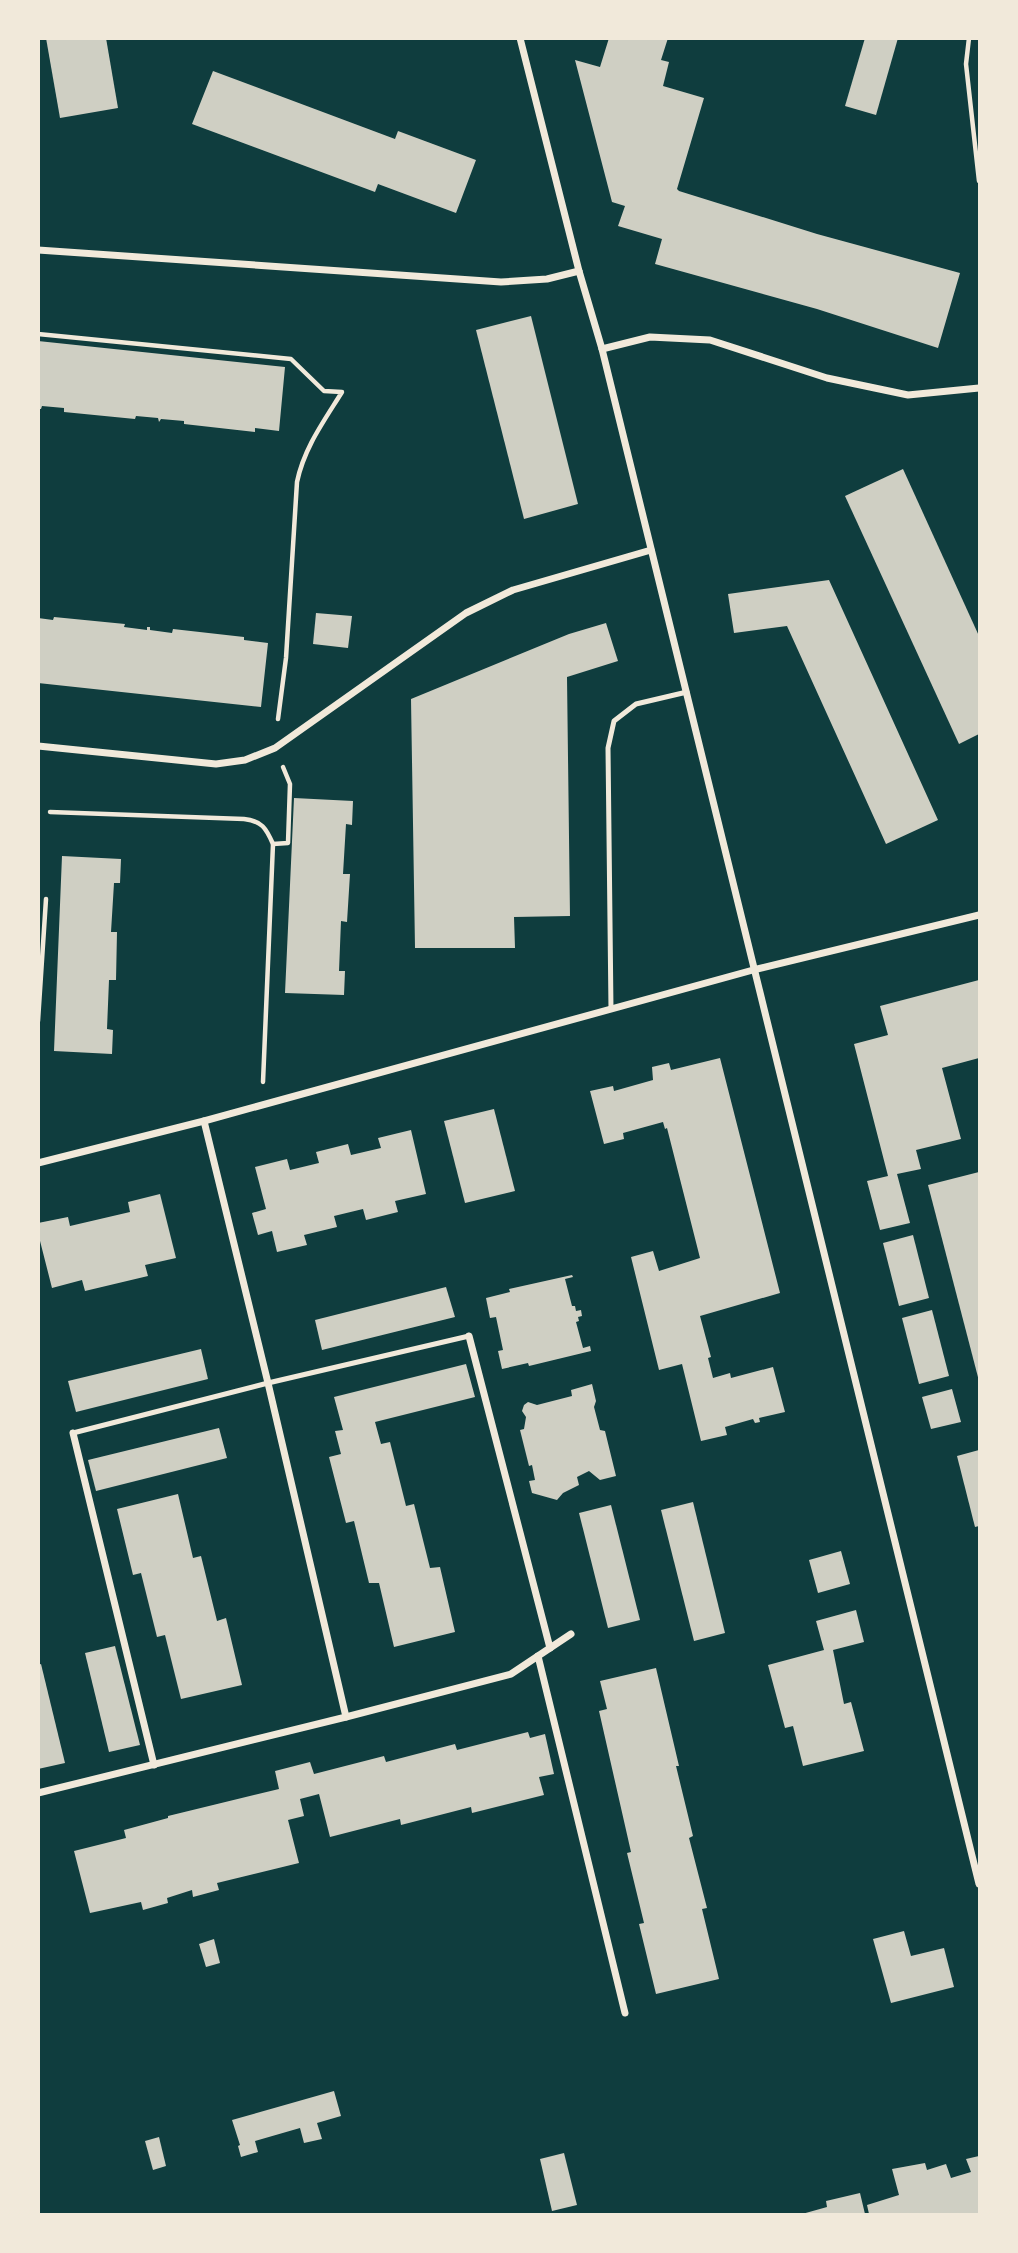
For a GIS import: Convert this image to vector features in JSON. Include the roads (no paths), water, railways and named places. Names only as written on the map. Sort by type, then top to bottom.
[{"type":"street","points":[[520,38],[652,550],[979,1884]]},
{"type":"street","points":[[38,250],[501,282],[547,279],[579,271]]},
{"type":"street","points":[[602,349],[650,337],[710,340],[827,378],[908,395],[979,388]]},
{"type":"street","points":[[38,746],[216,764],[245,760],[275,748],[466,613],[513,590],[652,550]]},
{"type":"street","points":[[38,1163],[204,1121],[753,970],[979,915]]},
{"type":"street","points":[[204,1121],[346,1717]]},
{"type":"street","points":[[469,1336],[550,1648]]},
{"type":"street","points":[[73,1433],[154,1765]]},
{"type":"street","points":[[38,1793],[511,1674],[571,1634]]},
{"type":"street","points":[[538,1656],[625,2013]]},
{"type":"lane","points":[[611,1009],[608,748],[614,722],[636,704],[687,692]]},
{"type":"lane","points":[[73,1433],[268,1383],[469,1336]]}]
